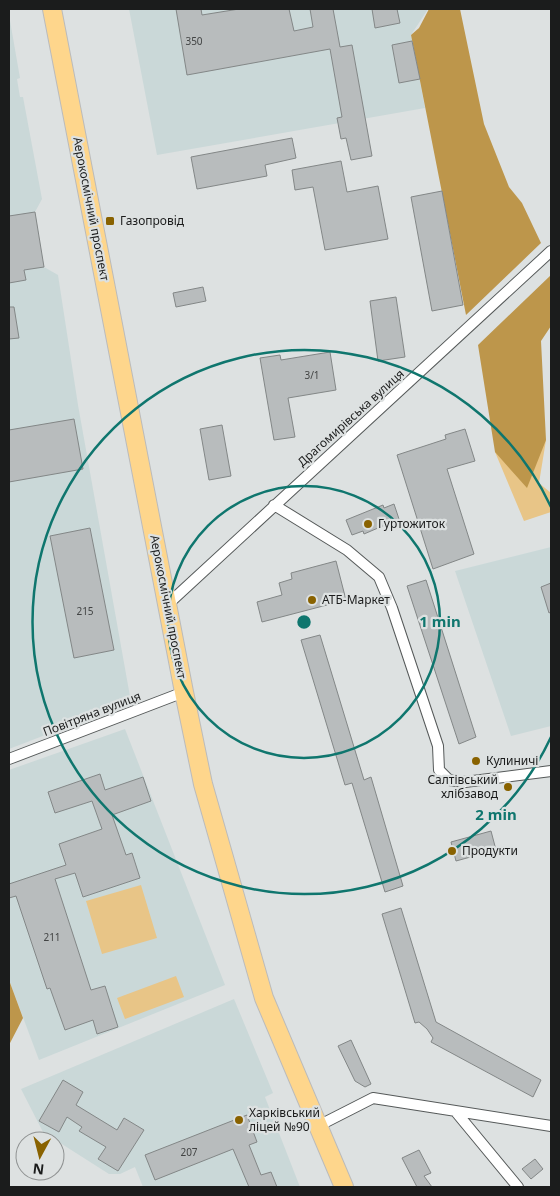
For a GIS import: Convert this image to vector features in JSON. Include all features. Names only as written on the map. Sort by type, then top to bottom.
[{"type":"highway","name":"Аерокосмічний проспект","points":[[52,9],[203,784],[264,998],[344,1187]]},
{"type":"street","name":"Драгомирівська вулиця","points":[[168,604],[551,251]]},
{"type":"street","points":[[274,505],[347,550],[379,576],[392,608],[438,746],[439,770],[449,780],[465,782],[551,770]]},
{"type":"street","name":"Повітряна вулиця","points":[[9,758],[184,692]]},
{"type":"street","points":[[318,1126],[373,1098],[551,1126]]},
{"type":"street","points":[[456,1112],[518,1187]]},
{"type":"shaded area","points":[[129,9],[428,9],[411,35],[425,108],[157,155]]},
{"type":"shaded area","points":[[429,9],[460,9],[484,124],[509,187],[522,203],[541,243],[466,315],[411,35],[419,28]]},
{"type":"shaded area","points":[[9,15],[20,78],[17,79],[20,97],[23,97],[42,199],[35,212],[44,267],[58,275],[78,405],[131,702],[9,749]]},
{"type":"shaded area","points":[[551,275],[551,326],[541,341],[546,440],[527,488],[495,452],[478,345]]},
{"type":"shaded area","points":[[546,440],[539,483],[551,493],[551,512],[524,521],[495,452]]},
{"type":"shaded area","points":[[551,547],[551,726],[511,736],[455,571]]},
{"type":"shaded area","points":[[125,729],[225,985],[39,1060],[9,980],[9,770]]},
{"type":"shaded area","points":[[141,885],[157,938],[102,954],[86,901]]},
{"type":"shaded area","points":[[176,976],[184,997],[125,1019],[117,998]]},
{"type":"shaded area","points":[[9,980],[23,1018],[9,1045]]},
{"type":"shaded area","points":[[234,999],[273,1093],[265,1097],[300,1187],[143,1187],[135,1167],[120,1174],[109,1174],[65,1146],[65,1131],[42,1131],[21,1089]]},
{"type":"building","points":[[176,9],[201,9],[202,15],[239,9],[289,9],[294,31],[313,27],[310,9],[333,9],[340,47],[352,45],[372,156],[351,160],[346,138],[341,139],[337,118],[342,117],[330,49],[187,75]]},
{"type":"building","points":[[372,9],[397,9],[400,23],[375,28]]},
{"type":"building","points":[[412,41],[420,79],[399,83],[392,45]]},
{"type":"building","points":[[292,138],[296,158],[265,165],[267,176],[197,189],[191,157]]},
{"type":"building","points":[[341,161],[347,192],[378,186],[388,239],[325,250],[313,187],[295,190],[292,170]]},
{"type":"building","points":[[442,191],[463,305],[432,311],[411,197]]},
{"type":"building","points":[[35,212],[44,267],[24,270],[26,280],[9,283],[9,216]]},
{"type":"building","points":[[203,287],[206,301],[176,307],[173,293]]},
{"type":"building","points":[[396,297],[405,357],[378,361],[370,301]]},
{"type":"building","points":[[9,307],[14,307],[19,338],[9,339]]},
{"type":"building","points":[[330,352],[336,390],[288,398],[295,437],[274,440],[260,358],[280,355],[281,360]]},
{"type":"building","points":[[74,419],[83,469],[9,482],[9,430]]},
{"type":"building","points":[[222,425],[231,476],[209,480],[200,429]]},
{"type":"building","points":[[465,429],[475,461],[447,469],[474,554],[433,569],[397,455],[446,439],[445,435]]},
{"type":"building","points":[[394,504],[399,519],[364,534],[363,531],[352,535],[346,520],[383,505],[384,508]]},
{"type":"building","points":[[90,528],[114,650],[74,658],[50,536]]},
{"type":"building","points":[[336,561],[346,600],[262,622],[257,602],[282,595],[279,583],[292,579],[291,573]]},
{"type":"building","points":[[426,580],[476,737],[459,744],[407,586]]},
{"type":"building","points":[[551,583],[551,612],[549,613],[541,587]]},
{"type":"building","points":[[320,635],[364,780],[371,777],[403,886],[385,892],[352,783],[345,785],[301,640]]},
{"type":"building","points":[[100,774],[105,790],[143,777],[151,801],[112,815],[126,855],[132,853],[140,878],[83,897],[75,873],[55,879],[91,990],[105,986],[118,1027],[97,1034],[93,1020],[65,1030],[50,988],[47,989],[16,896],[9,898],[9,884],[66,865],[59,844],[102,829],[92,801],[55,813],[48,792]]},
{"type":"building","points":[[491,831],[496,850],[456,861],[451,842]]},
{"type":"building","points":[[401,908],[436,1022],[541,1080],[533,1097],[431,1042],[433,1038],[427,1029],[419,1022],[415,1023],[382,914]]},
{"type":"building","points":[[351,1040],[371,1084],[365,1087],[355,1081],[338,1046]]},
{"type":"building","points":[[63,1080],[83,1092],[76,1105],[117,1130],[124,1118],[144,1130],[118,1171],[98,1159],[106,1147],[79,1131],[82,1127],[67,1117],[60,1131],[39,1121]]},
{"type":"building","points":[[247,1115],[257,1142],[249,1145],[261,1175],[271,1172],[277,1187],[249,1187],[233,1149],[155,1180],[145,1155]]},
{"type":"building","points":[[419,1150],[431,1173],[424,1176],[432,1187],[417,1187],[402,1158]]},
{"type":"building","points":[[535,1159],[543,1169],[531,1179],[522,1169]]},
{"type":"place","name":"Газопровiд","points":[[110,221]]},
{"type":"place","name":"Гуртожиток","points":[[368,524]]},
{"type":"place","name":"АТБ-Маркет","points":[[312,600]]},
{"type":"place","name":"Кулиничі","points":[[476,761]]},
{"type":"place","name":"Салтівський хлібзавод","points":[[508,787]]},
{"type":"place","name":"Продукти","points":[[452,851]]},
{"type":"place","name":"Харківський ліцей №90","points":[[239,1120]]}]
